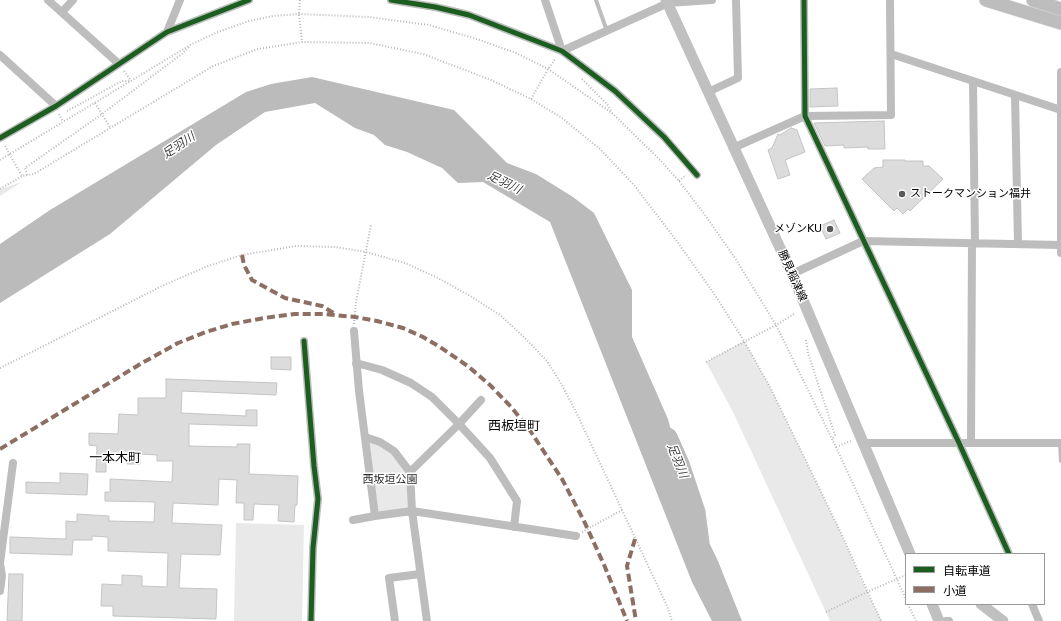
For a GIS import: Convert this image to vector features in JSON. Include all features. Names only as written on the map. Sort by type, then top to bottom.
[{"type":"main road","points":[[986,0],[1061,23]]},
{"type":"main road","points":[[1033,0],[1061,9]]},
{"type":"main road","name":"勝見稲津線","points":[[667,2],[792,274],[910,553]]},
{"type":"main road","points":[[932,605],[939,621]]},
{"type":"main road","points":[[981,605],[1003,621]]},
{"type":"street","points":[[48,0],[120,64]]},
{"type":"street","points":[[62,12],[73,0]]},
{"type":"street","points":[[167,32],[180,0]]},
{"type":"street","points":[[0,138],[56,106],[167,32],[249,0]]},
{"type":"street","points":[[391,0],[428,3],[469,15],[562,51],[615,91],[664,137],[697,175]]},
{"type":"street","points":[[545,0],[562,51]]},
{"type":"street","points":[[562,51],[667,2],[712,0]]},
{"type":"street","points":[[708,92],[738,78],[736,0]]},
{"type":"street","points":[[804,0],[805,116],[1009,553]]},
{"type":"street","points":[[733,148],[805,116],[891,115],[890,0]]},
{"type":"street","points":[[1061,0],[1061,9]]},
{"type":"street","points":[[891,54],[1061,110]]},
{"type":"street","points":[[0,55],[56,106]]},
{"type":"street","points":[[1061,72],[1061,253]]},
{"type":"street","points":[[971,443],[974,243],[973,81]]},
{"type":"street","points":[[1015,95],[1018,244]]},
{"type":"street","points":[[792,274],[863,241],[1061,245]]},
{"type":"street","points":[[354,331],[356,363],[374,516]]},
{"type":"street","points":[[304,341],[318,499],[313,548],[311,621]]},
{"type":"street","points":[[356,363],[382,370],[411,383],[432,397],[459,424],[490,458],[517,501],[514,527]]},
{"type":"street","points":[[410,472],[481,400]]},
{"type":"street","points":[[365,438],[380,442],[394,451],[410,472],[412,511],[427,621]]},
{"type":"street","points":[[864,443],[1060,443]]},
{"type":"street","points":[[0,591],[2,576],[0,563],[13,463]]},
{"type":"street","points":[[353,520],[412,511],[576,536]]},
{"type":"street","points":[[395,621],[389,578],[420,574]]},
{"type":"street","points":[[1032,605],[1039,621]]},
{"type":"lane","points":[[596,0],[607,31]]},
{"type":"lane","points":[[1060,443],[1061,460]]},
{"type":"path","points":[[300,0],[299,14],[302,42]]},
{"type":"path","points":[[0,160],[192,44],[218,32],[249,21],[273,16],[299,14],[368,17],[430,25],[477,39],[516,53],[548,69],[612,113],[659,159],[701,209],[735,258],[776,325],[836,447],[905,598]]},
{"type":"path","points":[[0,189],[22,176],[34,174],[213,66],[258,49],[302,42],[370,43],[423,54],[491,80],[531,99],[562,118],[600,150],[634,185],[681,246],[717,298],[770,387],[840,531],[881,621]]},
{"type":"path","points":[[27,176],[25,168],[102,114],[183,53],[192,44]]},
{"type":"path","points":[[531,99],[548,69],[562,51]]},
{"type":"path","points":[[120,64],[131,81]]},
{"type":"path","points":[[580,77],[607,104],[612,113]]},
{"type":"path","points":[[95,103],[110,127]]},
{"type":"path","points":[[0,138],[22,176]]},
{"type":"path","points":[[355,317],[356,302],[371,226]]},
{"type":"path","points":[[0,368],[164,285],[208,266],[242,255],[296,246],[335,247],[366,252],[405,263],[438,278],[500,315],[547,361],[562,385],[578,416],[667,606],[672,621]]},
{"type":"path","points":[[706,362],[794,314]]},
{"type":"path","points":[[806,340],[808,353],[835,435],[832,440]]},
{"type":"path","points":[[836,447],[852,441]]},
{"type":"path","points":[[576,536],[622,510]]},
{"type":"path","points":[[826,612],[905,575]]},
{"type":"path","points":[[908,605],[916,621]]},
{"type":"green space","points":[[22,182],[0,196],[0,189]]},
{"type":"green space","points":[[744,341],[770,387],[882,621],[830,621],[733,412],[706,362]]},
{"type":"green space","name":"西坂垣公園","points":[[368,443],[377,443],[391,451],[407,473],[408,510],[377,512]]},
{"type":"green space","points":[[236,523],[304,525],[302,621],[234,621]]},
{"type":"water","points":[[312,77],[454,110],[507,163],[536,174],[573,197],[594,213],[632,290],[632,337],[668,419],[689,501],[718,561],[742,621],[712,621],[692,582],[550,222],[483,182],[458,183],[442,168],[407,152],[385,145],[374,135],[355,128],[315,103],[265,112],[216,145],[110,234],[0,303],[0,244],[50,210],[246,92],[271,84]]},
{"type":"building","points":[[837,88],[838,106],[810,107],[810,89]]},
{"type":"building","points":[[884,121],[885,149],[868,149],[868,147],[844,148],[844,145],[825,146],[814,123]]},
{"type":"building","points":[[791,128],[797,130],[805,152],[785,160],[790,175],[778,179],[768,150],[772,148],[778,134],[780,135]]},
{"type":"building","name":"ストークマンション福井","points":[[883,160],[923,161],[923,166],[929,166],[943,179],[910,211],[908,209],[903,214],[897,208],[894,211],[862,179],[874,168],[883,167]]},
{"type":"building","name":"メゾンKU","points":[[834,220],[840,233],[826,239],[820,226]]},
{"type":"building","points":[[271,357],[291,357],[291,370],[271,369]]},
{"type":"building","points":[[166,379],[277,383],[276,395],[182,391],[181,413],[246,416],[246,410],[257,410],[257,426],[189,424],[189,446],[237,447],[237,444],[250,444],[249,474],[298,476],[297,505],[295,505],[294,522],[278,521],[279,505],[254,504],[253,520],[244,520],[244,503],[236,503],[237,480],[219,479],[218,505],[173,503],[172,523],[222,525],[220,555],[181,554],[179,588],[217,589],[216,619],[113,616],[113,606],[101,606],[102,584],[122,585],[122,575],[142,576],[142,586],[167,587],[168,553],[108,551],[108,537],[92,536],[92,540],[73,540],[72,555],[10,553],[10,537],[66,539],[66,521],[77,522],[77,514],[109,516],[109,521],[154,522],[155,502],[105,501],[105,492],[110,492],[110,479],[172,482],[173,461],[157,461],[157,455],[140,454],[140,464],[127,464],[128,454],[106,453],[106,472],[96,472],[97,446],[89,445],[89,433],[118,434],[119,414],[138,415],[138,398],[166,398]]},
{"type":"building","points":[[60,473],[88,474],[87,495],[26,493],[26,482],[60,483]]},
{"type":"building","points":[[9,574],[23,574],[22,621],[7,621]]},
{"type":"waterway","name":"足羽川","points":[[668,437],[680,464],[696,512],[700,543]]},
{"type":"marked path","points":[[242,255],[244,265],[252,280],[285,298],[322,306],[335,314]]},
{"type":"marked path","points":[[0,449],[142,363],[178,343],[232,324],[295,314],[324,314],[355,317],[403,328],[440,347],[469,367],[491,386],[529,429],[562,479],[584,521],[627,621]]},
{"type":"marked path","points":[[635,539],[627,566],[636,621]]},
{"type":"cycle path","points":[[0,138],[56,106],[167,32],[249,0]]},
{"type":"cycle path","points":[[391,0],[435,7],[469,15],[562,51],[615,91],[664,137],[697,175]]},
{"type":"cycle path","points":[[804,0],[805,116],[959,443],[1009,553]]},
{"type":"cycle path","points":[[304,341],[318,499],[313,548],[311,621]]},
{"type":"place","name":"ストークマンション福井","points":[[902,194]]},
{"type":"place","name":"メゾンKU","points":[[830,229]]},
{"type":"district","name":"西板垣町","points":[[514,427]]},
{"type":"district","name":"一本木町","points":[[115,459]]}]
